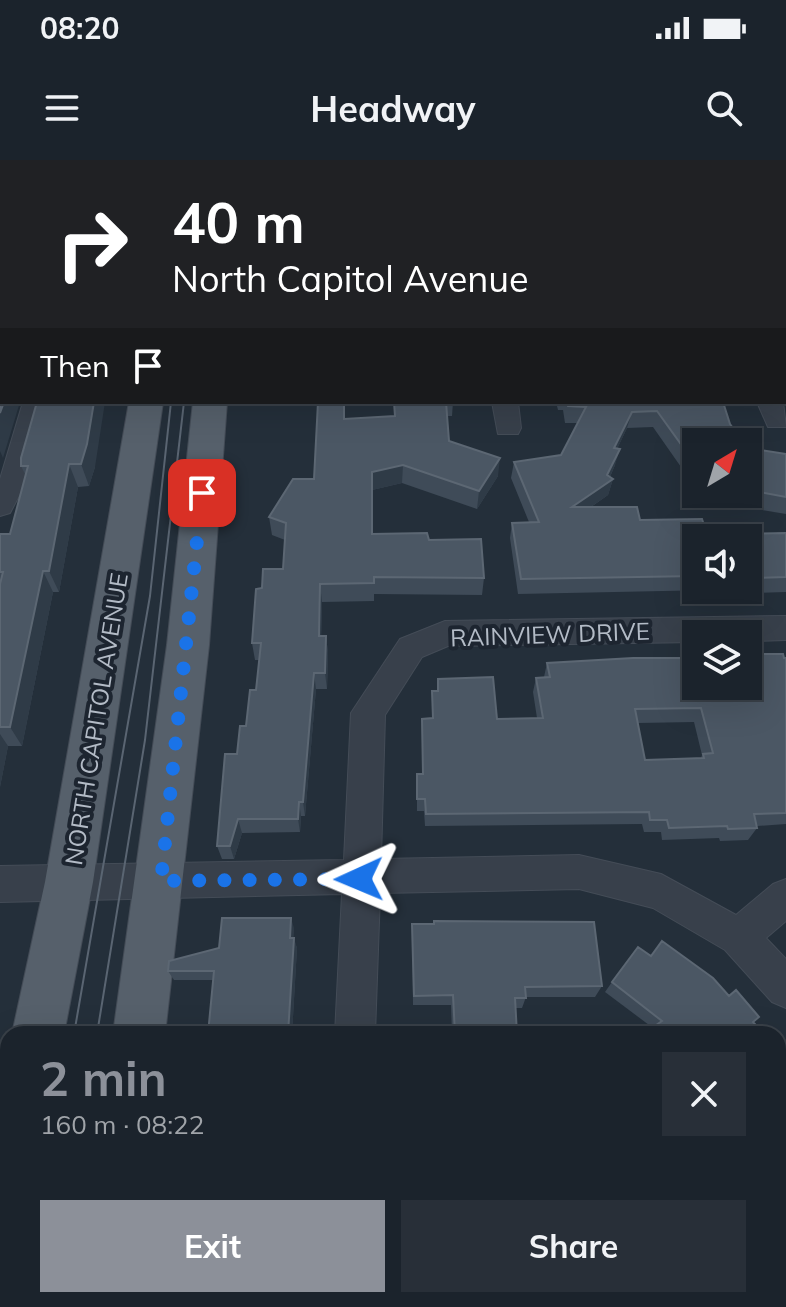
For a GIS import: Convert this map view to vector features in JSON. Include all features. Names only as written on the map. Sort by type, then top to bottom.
[{"type":"main road","name":"NORTH CAPITOL AVENUE","points":[[40,1026],[69,882],[146,404]]},
{"type":"main road","points":[[140,1026],[161,881],[188,645],[210,404]]},
{"type":"street","points":[[0,506],[16,475],[35,404]]},
{"type":"street","name":"RAINVIEW DRIVE","points":[[359,879],[368,713],[411,648],[445,634],[786,628]]},
{"type":"street","points":[[0,884],[359,879],[579,872],[661,892],[739,937],[786,988]]},
{"type":"street","points":[[355,1026],[359,879]]},
{"type":"street","points":[[739,937],[786,897]]},
{"type":"building","points":[[36,404],[94,404],[81,464],[69,464],[49,571],[43,571],[10,727],[0,727],[0,584],[3,572],[0,572],[0,534],[10,534],[28,466],[21,466]]},
{"type":"building","points":[[318,404],[344,404],[344,419],[395,416],[394,404],[446,404],[449,441],[500,458],[479,491],[403,465],[372,472],[372,534],[427,533],[429,540],[481,539],[484,578],[374,577],[374,583],[320,584],[319,636],[326,636],[325,673],[314,673],[303,802],[299,802],[298,819],[238,819],[230,846],[217,846],[225,754],[237,754],[240,726],[246,726],[250,690],[256,690],[261,643],[252,643],[256,589],[262,588],[263,569],[283,569],[286,523],[269,517],[293,479],[314,479]]},
{"type":"building","points":[[568,404],[724,404],[733,428],[682,428],[682,446],[657,411],[632,412],[614,448],[620,449],[607,475],[613,479],[572,507],[637,507],[640,520],[702,519],[704,524],[682,524],[682,576],[521,579],[512,523],[539,522],[514,462],[561,455],[586,407]]},
{"type":"building","points":[[762,450],[786,454],[786,497],[762,493]]},
{"type":"building","points":[[762,533],[786,533],[786,577],[762,578]]},
{"type":"building","points":[[762,654],[783,654],[786,658],[786,813],[754,814],[757,828],[728,829],[727,826],[669,828],[667,820],[650,820],[649,812],[426,814],[425,799],[417,799],[417,774],[423,774],[422,719],[433,718],[432,691],[438,691],[438,679],[493,677],[497,719],[543,718],[536,678],[550,677],[547,663],[682,658],[682,700],[762,700]],"holes":[[[701,708],[713,753],[703,754],[704,758],[645,760],[635,709]]]},
{"type":"building","points":[[222,918],[291,918],[290,938],[294,938],[288,1026],[209,1026],[214,971],[168,971],[169,961],[219,948]]},
{"type":"building","points":[[434,921],[594,922],[602,986],[525,987],[526,998],[515,998],[517,1026],[455,1026],[453,995],[414,996],[412,924],[434,924]]},
{"type":"building","points":[[662,941],[713,978],[729,996],[736,990],[759,1017],[753,1022],[757,1026],[655,1026],[662,1021],[612,982],[638,947],[651,956]]},
{"type":"tram line","points":[[75,1026],[150,596],[171,404]]},
{"type":"tram line","points":[[98,1026],[145,740],[184,404]]},
{"type":"route","points":[[202,493],[161,881],[359,879]]}]
